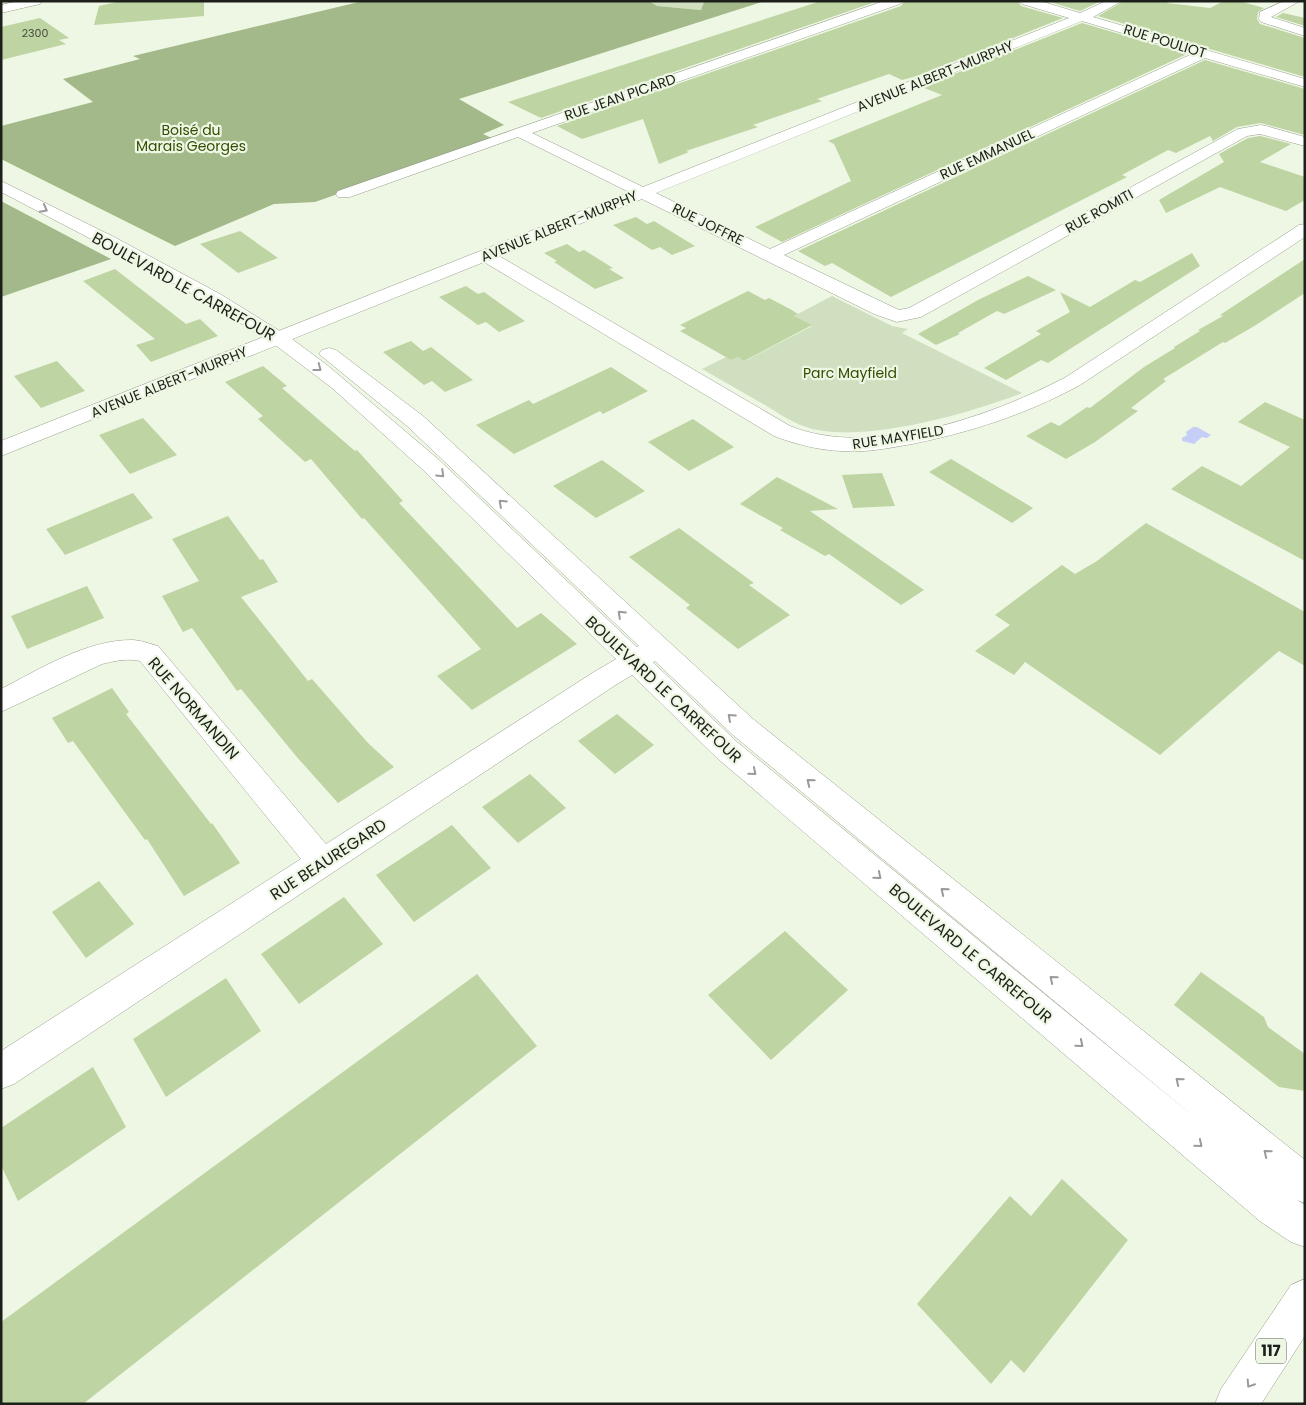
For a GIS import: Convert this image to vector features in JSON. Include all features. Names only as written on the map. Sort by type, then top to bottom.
[{"type":"street","points":[[1,9],[36,1]]},
{"type":"street","name":"RUE JEAN PICARD","points":[[344,194],[896,1]]},
{"type":"street","name":"RUE POULIOT","points":[[1026,1],[1305,83]]},
{"type":"street","name":"AVENUE ALBERT-MURPHY","points":[[1,449],[1082,17],[1116,1]]},
{"type":"street","points":[[1294,1],[1264,15],[1265,19],[1305,32]]},
{"type":"street","name":"RUE EMMANUEL","points":[[770,255],[1204,53]]},
{"type":"street","name":"RUE ROMITI","points":[[896,316],[914,313],[1243,132],[1253,129],[1265,130],[1305,142]]},
{"type":"street","name":"RUE JOFFRE","points":[[519,132],[880,310],[896,316]]},
{"type":"street","name":"BOULEVARD LE CARREFOUR","points":[[1,172],[229,291],[288,335],[644,654],[762,743],[1305,1184]]},
{"type":"street","name":"BOULEVARD LE CARREFOUR","points":[[1,186],[198,290],[288,335]]},
{"type":"street","name":"RUE MAYFIELD","points":[[486,256],[782,431],[817,442],[855,445],[900,440],[950,429],[993,416],[1046,396],[1073,382],[1305,229]]},
{"type":"street","name":"RUE NORMANDIN","points":[[1,702],[104,652],[133,648],[149,653],[322,862]]},
{"type":"street","name":"BOULEVARD LE CARREFOUR","points":[[644,654],[708,732],[760,778],[1275,1208],[1305,1228]]},
{"type":"street","name":"RUE BEAUREGARD","points":[[1,1072],[644,654]]},
{"type":"street","name":"117","points":[[1236,1404],[1305,1299]]},
{"type":"green space","name":"Boisé du Marais Georges","points":[[363,1],[649,1],[657,6],[701,10],[704,2],[708,1],[765,1],[459,99],[504,125],[483,134],[494,139],[315,202],[274,204],[175,246],[1,159],[1,126],[93,102],[63,79],[140,59],[133,56]]},
{"type":"green space","points":[[649,1],[708,1],[704,2],[701,10],[657,6]]},
{"type":"green space","points":[[1,201],[111,259],[1,297]]},
{"type":"green space","name":"Parc Mayfield","points":[[832,296],[892,326],[908,329],[902,333],[1022,393],[973,410],[914,425],[884,430],[828,432],[795,423],[702,369],[726,357],[731,360],[738,357],[745,361],[812,326],[794,316]]},
{"type":"water","points":[[1193,427],[1197,427],[1211,435],[1207,438],[1202,437],[1194,444],[1182,441],[1182,438],[1187,435],[1186,432]]},
{"type":"building","points":[[121,1],[204,1],[204,16],[94,25],[99,6]]},
{"type":"building","points":[[821,1],[878,1],[541,118],[508,102]]},
{"type":"building","points":[[904,1],[1018,1],[1021,6],[1063,18],[917,76],[902,80],[889,74],[817,99],[822,101],[753,125],[758,127],[686,151],[689,152],[659,164],[643,119],[582,139],[557,126],[901,6]]},
{"type":"building","points":[[1047,1],[1101,1],[1080,11]]},
{"type":"building","points":[[1124,1],[1168,1],[1167,3],[1210,8],[1224,1],[1239,1],[1264,8],[1258,12],[1257,19],[1260,24],[1305,38],[1305,77],[1098,16]]},
{"type":"building","points":[[1283,13],[1305,18],[1305,26],[1276,17]]},
{"type":"building","points":[[40,18],[69,38],[59,40],[66,44],[1,60],[1,27]]},
{"type":"building","points":[[1082,23],[1187,54],[782,242],[755,227],[851,181],[834,144],[828,141],[942,95],[922,87]]},
{"type":"building","points":[[1205,60],[1305,89],[1305,135],[1261,123],[1237,127],[1213,141],[1210,136],[1176,153],[1168,150],[1122,175],[1127,177],[891,297],[832,263],[825,266],[798,251]]},
{"type":"building","points":[[1260,136],[1291,144],[1260,162],[1305,177],[1305,200],[1286,211],[1220,187],[1166,213],[1159,200],[1224,162],[1219,154],[1248,138]]},
{"type":"building","points":[[636,217],[647,224],[654,221],[695,246],[672,255],[660,247],[652,250],[613,225]]},
{"type":"building","points":[[240,231],[278,258],[238,273],[200,244]]},
{"type":"building","points":[[567,244],[579,252],[584,250],[613,268],[609,269],[624,278],[595,289],[554,262],[557,261],[544,253]]},
{"type":"building","points":[[1192,253],[1200,266],[1048,363],[1041,360],[1006,380],[984,368],[1041,334],[1036,331],[1070,312],[1060,292],[1090,307],[1135,280],[1140,282]]},
{"type":"building","points":[[1305,259],[1305,293],[1256,325],[1225,343],[1223,342],[1163,379],[1166,381],[1131,408],[1138,411],[1095,442],[1066,459],[1026,436],[1051,422],[1059,426],[1087,407],[1090,408],[1144,367],[1200,331],[1198,330],[1223,316],[1220,315]]},
{"type":"building","points":[[115,269],[186,324],[200,319],[218,336],[151,362],[136,345],[155,339],[83,281]]},
{"type":"building","points":[[1028,276],[1056,290],[1004,314],[997,311],[958,333],[960,334],[936,345],[918,334],[978,300]]},
{"type":"building","points":[[466,286],[478,294],[484,292],[525,321],[499,332],[486,322],[478,325],[439,297]]},
{"type":"building","points":[[748,291],[765,300],[769,298],[790,309],[798,314],[794,316],[812,325],[744,361],[738,357],[731,360],[680,331],[686,328],[680,325]]},
{"type":"building","points":[[411,341],[423,351],[431,347],[473,380],[445,392],[432,381],[424,385],[383,352]]},
{"type":"building","points":[[57,361],[85,391],[41,408],[14,376]]},
{"type":"building","points":[[263,366],[287,386],[282,388],[355,451],[357,450],[403,501],[399,503],[517,628],[541,613],[577,644],[472,710],[437,676],[481,649],[364,518],[362,519],[311,459],[305,462],[258,419],[263,416],[225,382]]},
{"type":"building","points":[[611,367],[648,391],[603,414],[600,411],[514,454],[476,425],[529,400],[533,404]]},
{"type":"building","points":[[1265,402],[1305,420],[1305,561],[1171,489],[1202,466],[1241,486],[1290,447],[1238,422]]},
{"type":"building","points":[[143,418],[177,455],[130,474],[99,435]]},
{"type":"building","points":[[693,419],[734,447],[689,471],[648,442]]},
{"type":"building","points":[[951,459],[1033,508],[1012,523],[929,472]]},
{"type":"building","points":[[602,460],[645,491],[596,518],[553,486]]},
{"type":"building","points":[[882,473],[895,506],[853,508],[842,475]]},
{"type":"building","points":[[777,477],[838,509],[810,511],[924,590],[901,605],[829,554],[825,556],[780,530],[783,528],[740,504]]},
{"type":"building","points":[[133,493],[153,518],[65,555],[46,529]]},
{"type":"building","points":[[228,516],[260,560],[263,559],[278,582],[241,597],[308,681],[312,679],[368,743],[394,767],[338,803],[296,756],[241,689],[237,691],[192,628],[183,632],[162,596],[199,581],[172,539]]},
{"type":"building","points":[[1146,523],[1305,612],[1305,666],[1279,651],[1160,755],[1025,662],[1014,675],[975,651],[1010,625],[995,615],[1062,565],[1075,574],[1097,561]]},
{"type":"building","points":[[679,528],[754,583],[749,585],[790,615],[738,649],[686,608],[690,605],[629,557]]},
{"type":"building","points":[[87,586],[104,618],[27,649],[11,616]]},
{"type":"building","points":[[112,688],[129,712],[126,714],[212,823],[240,863],[184,896],[147,839],[145,840],[73,741],[68,743],[52,718]]},
{"type":"building","points":[[617,714],[654,745],[615,774],[578,741]]},
{"type":"building","points":[[530,774],[566,808],[518,843],[482,807]]},
{"type":"building","points":[[452,825],[491,868],[414,922],[376,875]]},
{"type":"building","points":[[99,881],[134,924],[86,958],[52,912]]},
{"type":"building","points":[[344,897],[383,944],[299,1004],[261,954]]},
{"type":"building","points":[[785,931],[848,990],[771,1060],[708,995]]},
{"type":"building","points":[[1201,972],[1264,1017],[1268,1027],[1305,1054],[1305,1091],[1279,1087],[1174,1005]]},
{"type":"building","points":[[477,974],[537,1046],[83,1404],[1,1404],[1,1322]]},
{"type":"building","points":[[226,978],[261,1031],[166,1097],[133,1039]]},
{"type":"building","points":[[93,1067],[126,1127],[18,1201],[1,1165],[1,1128]]},
{"type":"building","points":[[1062,1179],[1128,1240],[1024,1373],[1011,1360],[991,1384],[917,1304],[1010,1196],[1031,1216]]}]
